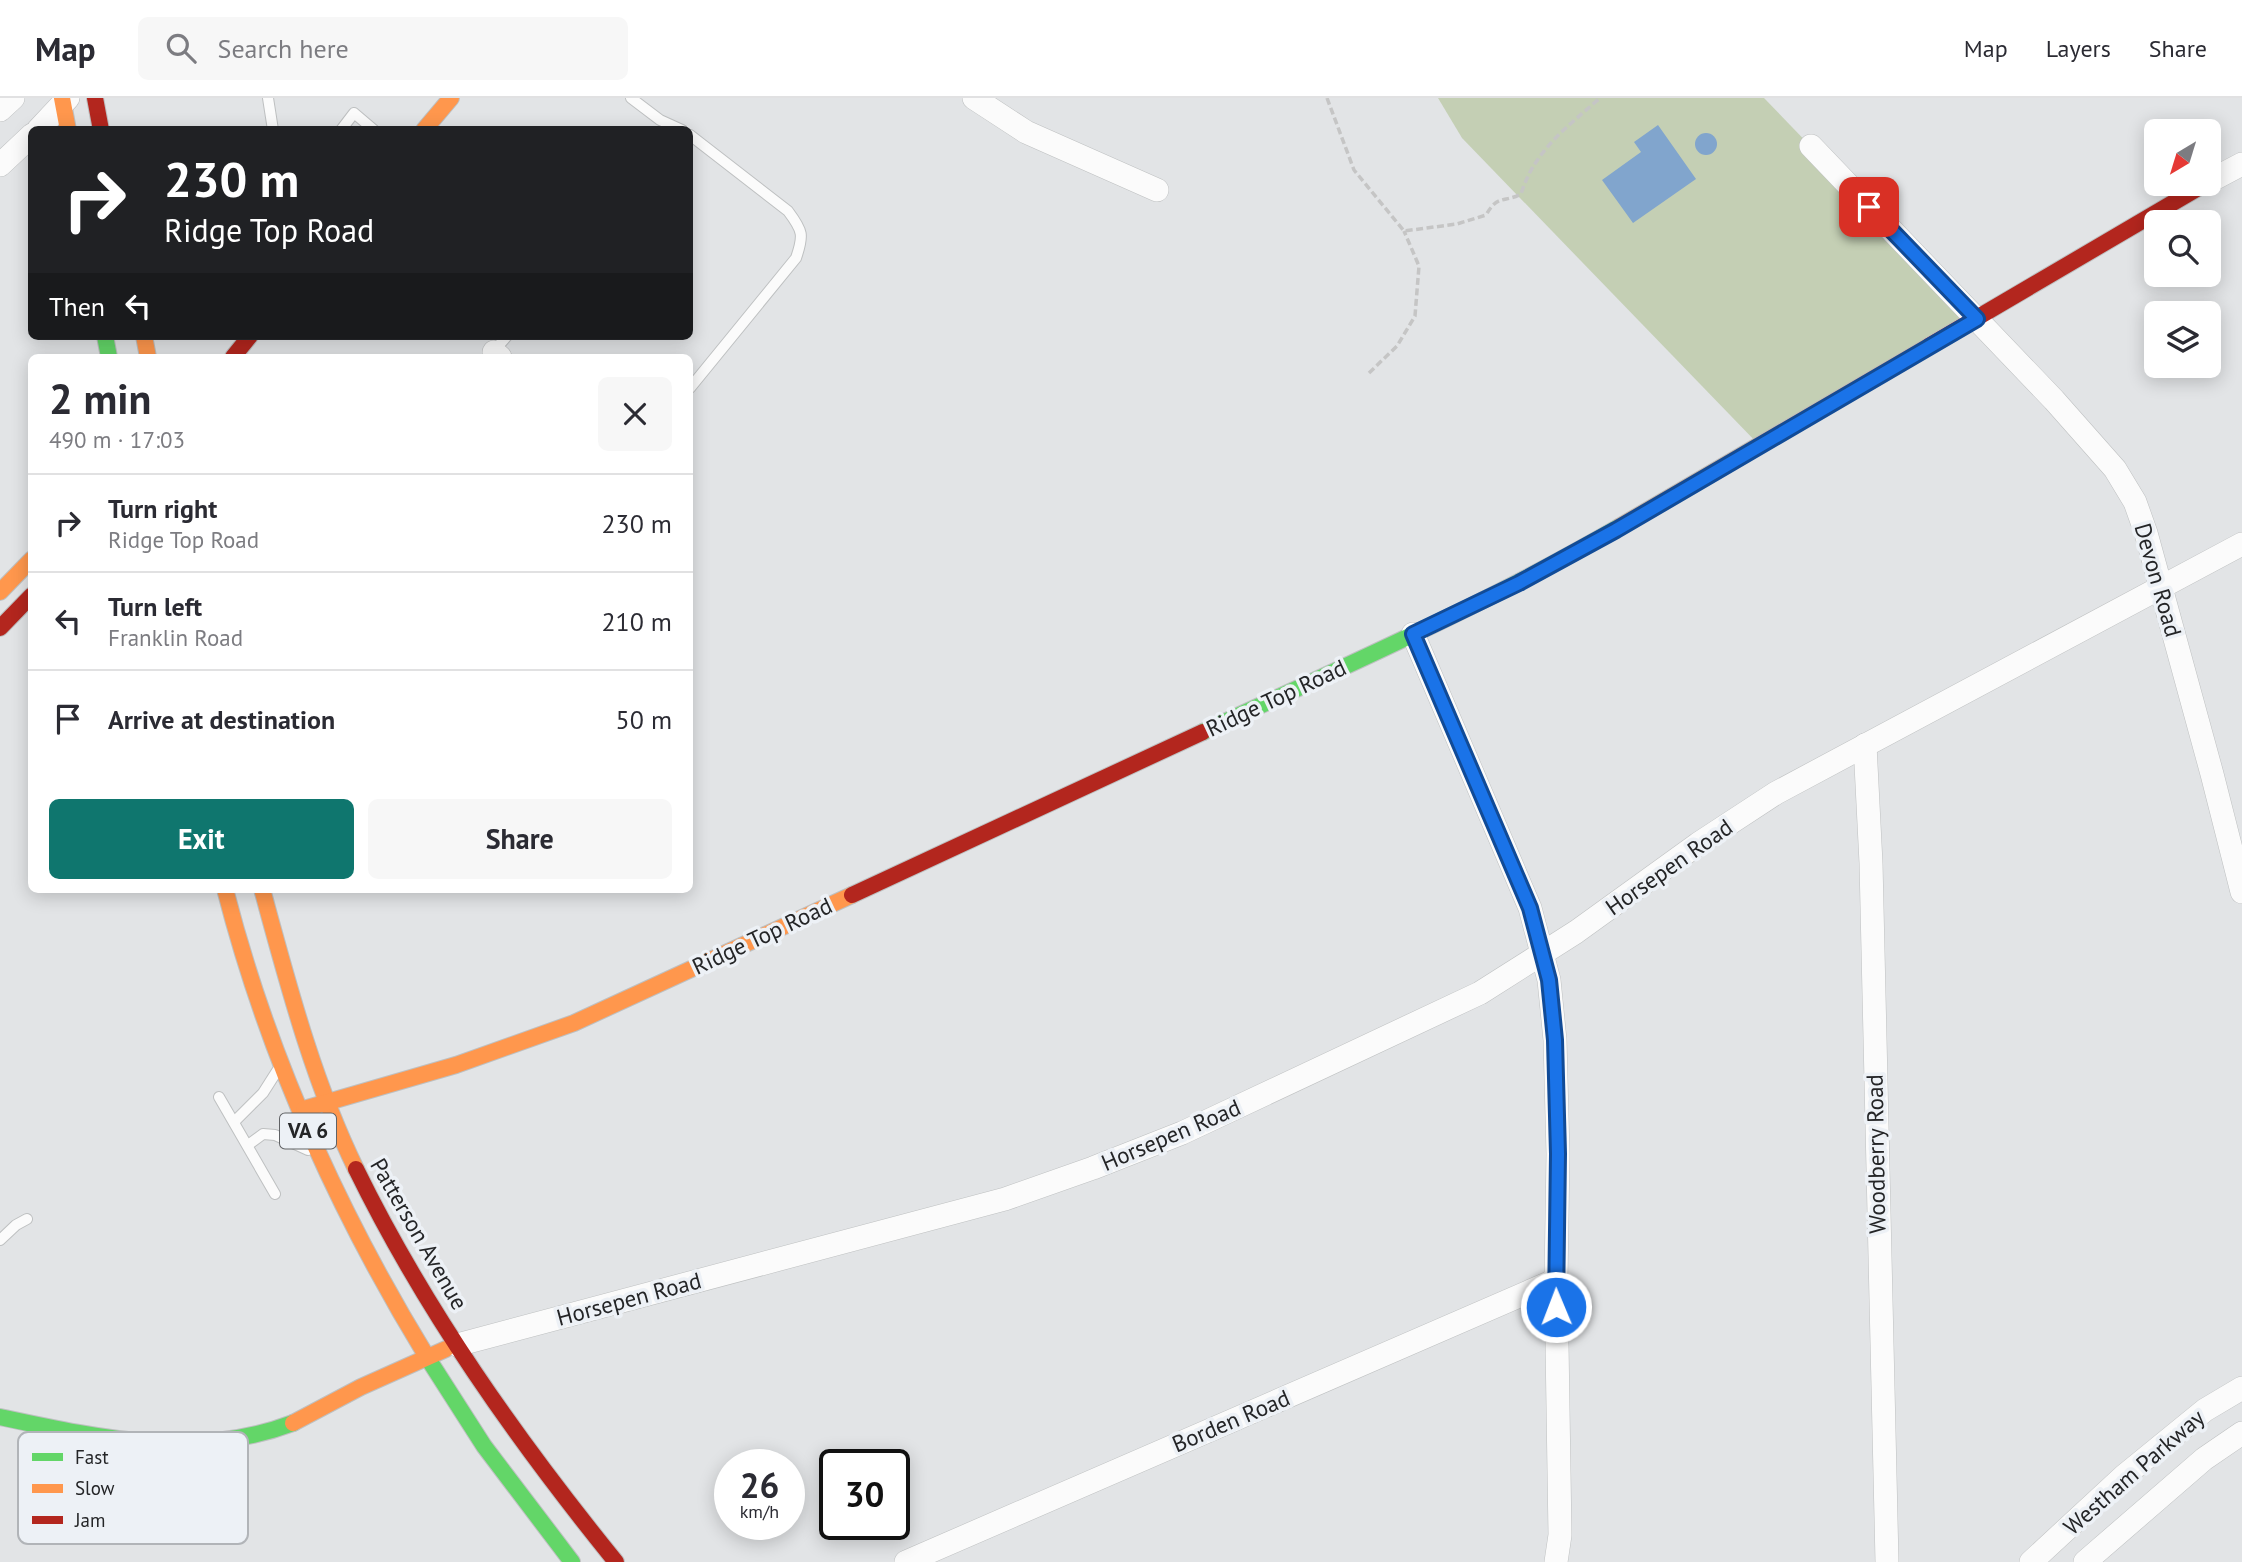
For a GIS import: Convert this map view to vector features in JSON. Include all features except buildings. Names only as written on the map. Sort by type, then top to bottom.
[{"type":"main road","points":[[95,98],[100,126]]},
{"type":"main road","points":[[428,126],[451,98]]},
{"type":"main road","points":[[65,100],[68,126]]},
{"type":"main road","name":"Ridge Top Road","points":[[300,1110],[456,1065],[574,1023],[1519,583],[1616,530],[2185,196]]},
{"type":"main road","points":[[235,354],[247,340]]},
{"type":"main road","points":[[0,592],[28,563]]},
{"type":"main road","points":[[0,628],[28,599]]},
{"type":"main road","name":"VA 6","points":[[226,893],[249,972],[300,1110],[374,1268],[426,1358],[514,1489],[572,1562]]},
{"type":"main road","name":"Patterson Avenue","points":[[263,893],[327,1102],[351,1160],[385,1227],[457,1345],[543,1468],[616,1562]]},
{"type":"main road","name":"Horsepen Road","points":[[248,1436],[284,1427],[379,1378],[457,1345]]},
{"type":"main road","name":"Horsepen Road","points":[[0,1417],[74,1432]]},
{"type":"street","points":[[0,110],[13,98]]},
{"type":"street","points":[[974,98],[1026,132],[1157,190]]},
{"type":"street","points":[[42,126],[65,100]]},
{"type":"street","points":[[0,165],[28,139]]},
{"type":"street","name":"Devon Road","points":[[1811,146],[2054,400],[2115,469],[2135,502],[2238,861],[2242,892]]},
{"type":"street","name":"Ridge Top Road","points":[[2221,175],[2242,164]]},
{"type":"street","name":"Horsepen Road","points":[[457,1345],[1005,1199],[1182,1133],[1467,999],[1576,932],[1698,844],[1776,793],[2242,544]]},
{"type":"street","points":[[1413,634],[1530,908],[1549,980],[1555,1040],[1558,1154],[1556,1280],[1560,1535],[1556,1562]]},
{"type":"street","name":"Woodberry Road","points":[[1865,745],[1871,863],[1887,1562]]},
{"type":"street","name":"Borden Road","points":[[906,1562],[1556,1280]]},
{"type":"street","name":"Westham Parkway","points":[[2031,1562],[2124,1476],[2205,1410],[2242,1388]]},
{"type":"street","name":"Westham Parkway","points":[[2085,1562],[2195,1466],[2242,1433]]},
{"type":"lane","points":[[268,98],[272,126]]},
{"type":"lane","points":[[631,98],[660,120],[673,126]]},
{"type":"lane","points":[[344,126],[354,113],[369,126]]},
{"type":"lane","points":[[693,137],[788,211],[800,228],[802,241],[796,258],[693,384]]},
{"type":"lane","points":[[234,1122],[263,1093],[282,1062]]},
{"type":"lane","points":[[219,1097],[275,1194]]},
{"type":"lane","points":[[248,1145],[263,1134],[275,1135],[319,1155]]},
{"type":"lane","points":[[0,1240],[27,1219]]},
{"type":"path","points":[[1327,98],[1354,170],[1404,231],[1419,266],[1415,316],[1398,346],[1369,373]]},
{"type":"path","points":[[1404,231],[1467,221],[1486,215],[1493,203],[1521,194],[1531,168],[1544,149],[1600,98]]},
{"type":"green space","points":[[1438,98],[1764,98],[1977,319],[1760,446],[1462,138]]},
{"type":"water","points":[[1658,125],[1696,179],[1633,223],[1602,180],[1641,152],[1634,142]]},
{"type":"water","points":[[1706,133],[1714,136],[1717,144],[1714,152],[1706,155],[1698,152],[1695,144],[1698,136]]},
{"type":"traffic: fast","points":[[106,340],[108,354]]},
{"type":"traffic: fast","points":[[1203,732],[1465,609],[1619,527]]},
{"type":"traffic: fast","points":[[427,1357],[484,1446],[572,1562]]},
{"type":"traffic: fast","points":[[0,1417],[73,1432]]},
{"type":"traffic: fast","points":[[248,1436],[293,1423]]},
{"type":"traffic: slow","points":[[62,98],[67,126]]},
{"type":"traffic: slow","points":[[427,126],[451,98]]},
{"type":"traffic: slow","points":[[145,340],[147,354]]},
{"type":"traffic: slow","points":[[1619,527],[1929,346]]},
{"type":"traffic: slow","points":[[0,592],[28,563]]},
{"type":"traffic: slow","points":[[226,893],[262,1011],[309,1130],[364,1246],[427,1357]]},
{"type":"traffic: slow","points":[[263,893],[314,1067],[356,1169]]},
{"type":"traffic: slow","points":[[304,1109],[456,1065],[574,1023],[852,895]]},
{"type":"traffic: slow","points":[[293,1423],[361,1387],[446,1349]]},
{"type":"traffic: jam","points":[[95,98],[100,126]]},
{"type":"traffic: jam","points":[[1929,346],[2185,196]]},
{"type":"traffic: jam","points":[[235,354],[247,340]]},
{"type":"traffic: jam","points":[[0,628],[28,599]]},
{"type":"traffic: jam","points":[[852,895],[1203,732]]},
{"type":"traffic: jam","points":[[356,1169],[412,1273],[475,1373],[543,1469],[616,1562]]},
{"type":"route","points":[[1556,1307],[1558,1154],[1555,1040],[1549,980],[1530,908],[1413,634],[1519,583],[1616,530],[1977,319],[1869,207]]}]
